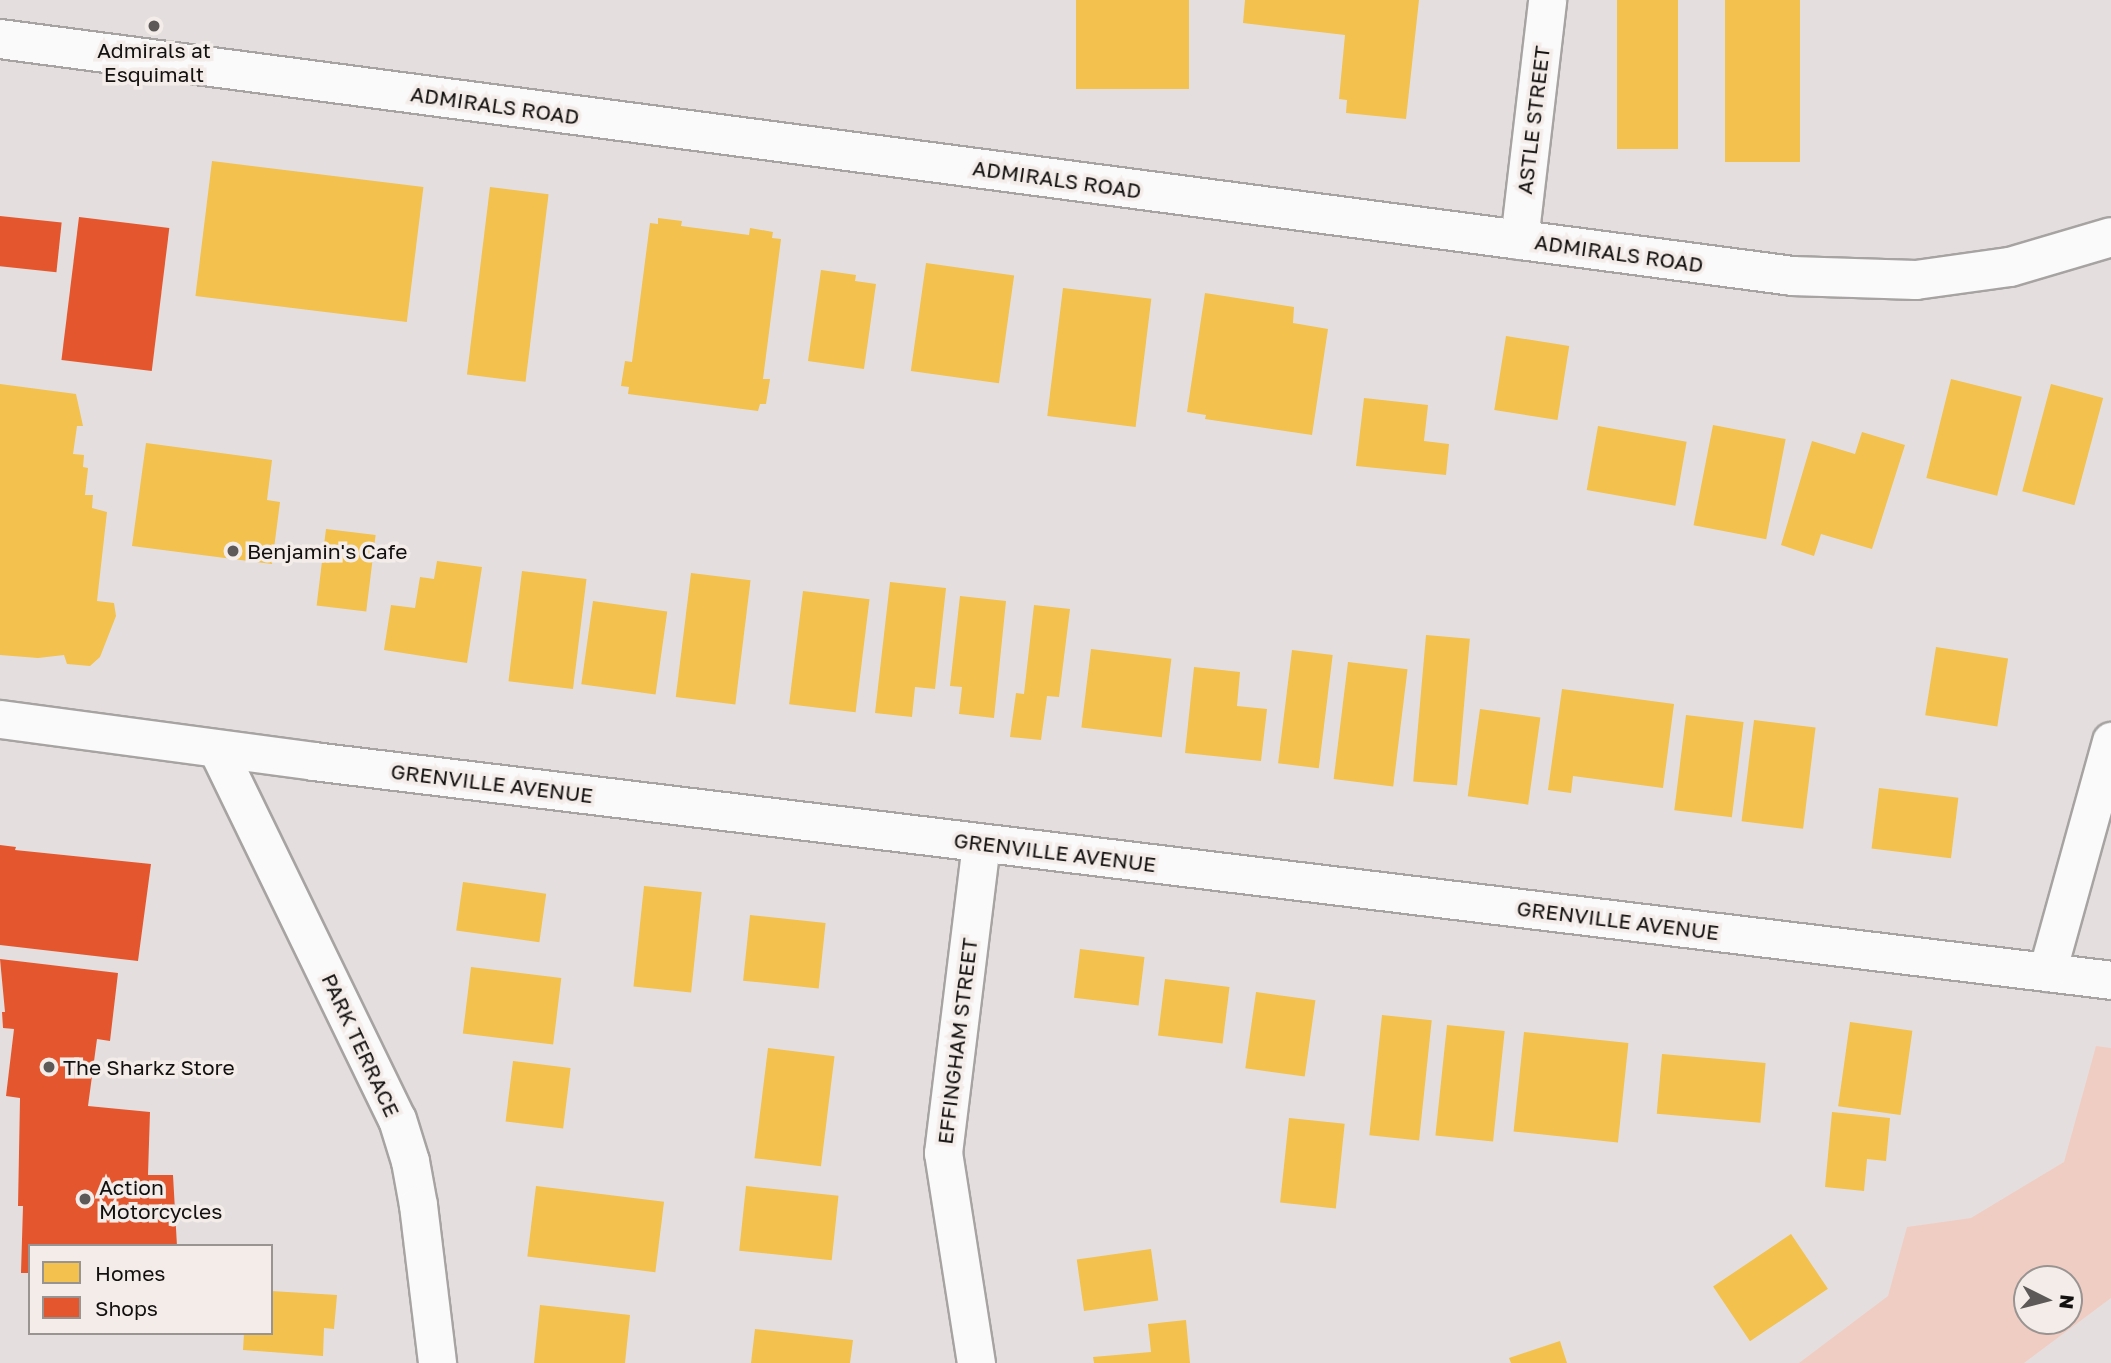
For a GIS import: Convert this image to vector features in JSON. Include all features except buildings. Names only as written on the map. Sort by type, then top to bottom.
[{"type":"main road","name":"ADMIRALS ROAD","points":[[0,39],[1792,276],[1916,280],[2010,267],[2111,237]]},
{"type":"street","name":"ASTLE STREET","points":[[1519,240],[1547,0]]},
{"type":"street","name":"GRENVILLE AVENUE","points":[[0,719],[217,749],[2111,980]]},
{"type":"street","points":[[2047,972],[2111,741]]},
{"type":"street","name":"PARK TERRACE","points":[[217,749],[397,1119],[410,1161],[418,1205],[437,1363]]},
{"type":"street","name":"EFFINGHAM STREET","points":[[976,1363],[943,1153],[981,843]]},
{"type":"shaded area","points":[[2096,1046],[2111,1048],[2111,1298],[2083,1319],[2083,1265],[2013,1265],[2013,1335],[2061,1335],[2024,1363],[1799,1363],[1888,1296],[1907,1227],[1971,1218],[2064,1162]]},
{"type":"place","name":"Admirals at Esquimalt","points":[[154,26]]},
{"type":"place","name":"Benjamin's Cafe","points":[[233,551]]},
{"type":"place","name":"The Sharkz Store","points":[[49,1067]]},
{"type":"place","name":"Action Motorcycles","points":[[85,1199]]}]
